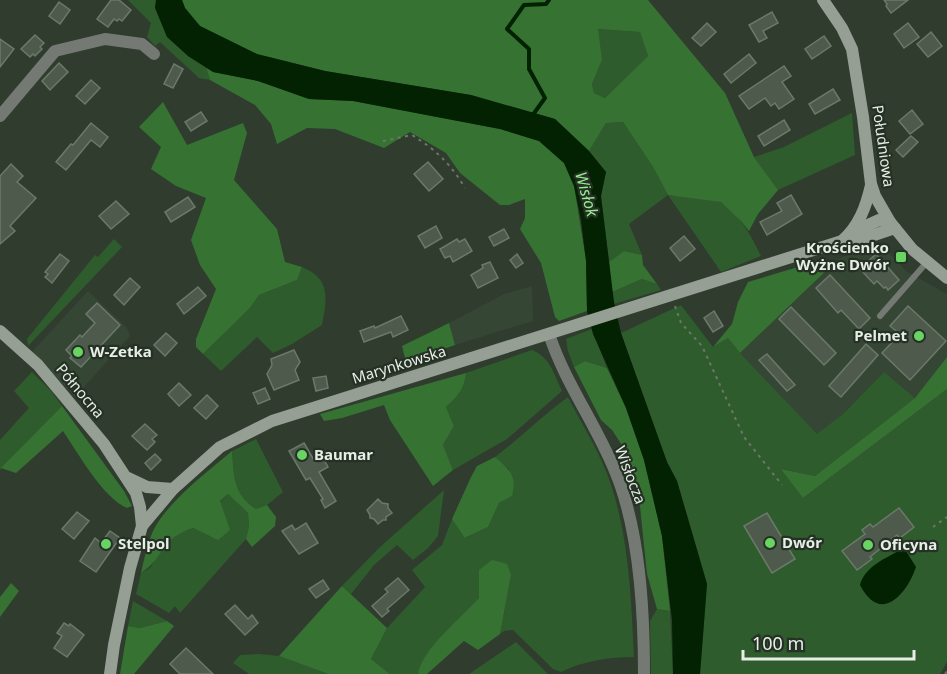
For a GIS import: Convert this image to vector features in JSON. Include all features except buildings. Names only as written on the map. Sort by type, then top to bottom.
[{"type":"street","name":"Południowa","points":[[823,0],[842,28],[852,49],[874,196],[892,225],[912,249],[947,278]]},
{"type":"street","points":[[0,116],[55,51],[105,39],[142,44],[154,54]]},
{"type":"street","name":"Marynkowska","points":[[842,241],[852,232],[867,203],[871,184]]},
{"type":"street","points":[[852,232],[879,220],[892,225]]},
{"type":"street","name":"Marynkowska","points":[[110,674],[126,587],[142,526],[173,489],[220,447],[272,421],[842,241],[862,239],[892,225]]},
{"type":"street","name":"Północna","points":[[0,331],[38,365],[104,444],[136,493],[142,526]]},
{"type":"street","name":"Wisłocza","points":[[549,334],[573,388],[615,470],[629,508],[640,585],[644,674]]},
{"type":"street","points":[[128,478],[147,487],[173,489]]},
{"type":"lane","points":[[880,316],[927,262]]},
{"type":"path","points":[[382,141],[412,135],[453,167],[465,188]]},
{"type":"path","points":[[671,295],[681,323],[702,346],[744,437],[782,485]]},
{"type":"path","points":[[933,527],[947,517]]},
{"type":"shaded area","points":[[128,0],[156,0],[155,8],[188,56],[206,67],[210,80],[199,78],[160,42],[155,46],[147,37],[151,23]]},
{"type":"shaded area","points":[[597,29],[640,32],[648,56],[605,98],[594,93],[592,84],[602,60]]},
{"type":"shaded area","points":[[852,113],[855,155],[778,190],[754,157],[784,147]]},
{"type":"shaded area","points":[[623,122],[653,167],[668,195],[629,224],[642,255],[624,251],[609,262],[601,196],[606,172],[589,151],[606,123]]},
{"type":"shaded area","points":[[668,195],[721,202],[739,219],[761,256],[721,272]]},
{"type":"shaded area","points":[[114,239],[122,247],[28,346],[27,339],[95,255],[98,257]]},
{"type":"shaded area","points":[[881,244],[906,271],[947,294],[947,357],[915,398],[884,372],[843,414],[817,435],[740,353],[840,258]]},
{"type":"shaded area","points":[[302,267],[318,277],[325,290],[322,325],[273,353],[257,337],[221,371],[203,354],[250,308],[259,295],[297,280]]},
{"type":"shaded area","points":[[642,279],[657,284],[661,290],[614,304],[612,292]]},
{"type":"shaded area","points":[[532,286],[533,321],[455,345],[449,323],[504,294]]},
{"type":"shaded area","points":[[88,291],[127,328],[130,336],[75,397],[32,352]]},
{"type":"shaded area","points":[[681,305],[713,347],[728,338],[817,434],[843,414],[884,372],[915,398],[815,476],[782,469],[803,498],[947,389],[947,662],[940,674],[700,674],[707,584],[677,481],[667,462],[621,333]]},
{"type":"shaded area","points":[[592,329],[607,368],[585,361],[574,367],[566,339]]},
{"type":"shaded area","points":[[532,350],[547,362],[562,391],[507,439],[453,470],[443,445],[454,426],[446,407],[460,392],[466,373]]},
{"type":"shaded area","points":[[32,372],[62,406],[0,470],[0,440],[29,408],[14,391]]},
{"type":"shaded area","points":[[568,397],[606,471],[620,516],[628,563],[634,657],[596,660],[561,672],[553,669],[513,630],[500,634],[511,575],[479,570],[479,598],[418,674],[390,674],[371,659],[387,628],[425,587],[412,570],[442,545],[452,519],[466,538],[488,527],[499,503],[512,496],[509,469],[495,457]]},
{"type":"shaded area","points":[[256,439],[283,492],[267,505],[256,509],[243,497],[236,484],[232,451]]},
{"type":"shaded area","points":[[444,490],[438,536],[428,548],[413,560],[397,545],[374,565],[351,594],[342,586],[379,548]]},
{"type":"shaded area","points":[[228,494],[248,513],[249,526],[246,539],[180,613],[175,606],[169,613],[136,594],[141,573],[150,568],[162,549],[178,533],[194,528]]},
{"type":"shaded area","points":[[133,601],[167,621],[140,628],[128,626]]},
{"type":"shaded area","points":[[657,609],[670,611],[673,674],[651,674],[650,621]]},
{"type":"shaded area","points":[[516,642],[548,674],[469,674]]},
{"type":"shaded area","points":[[240,655],[279,656],[328,674],[249,674],[233,663]]},
{"type":"green space","points":[[182,0],[648,0],[725,93],[754,157],[778,190],[758,214],[749,231],[721,202],[668,195],[653,167],[623,122],[606,123],[589,151],[555,119],[471,95],[325,71],[256,54],[200,26],[185,8]],"holes":[[[598,29],[640,32],[648,56],[605,98],[594,93],[592,84],[602,60]]]},
{"type":"green space","points":[[206,67],[213,72],[258,81],[309,99],[353,101],[500,129],[539,141],[564,163],[574,186],[586,260],[587,311],[559,321],[555,317],[541,263],[520,229],[525,218],[525,199],[509,205],[500,205],[460,173],[446,153],[410,132],[384,148],[335,129],[307,128],[277,144],[271,124],[255,105],[210,80]]},
{"type":"green space","points":[[163,102],[187,145],[243,123],[247,133],[234,180],[277,229],[285,262],[302,267],[297,280],[259,295],[250,308],[203,354],[196,347],[196,339],[216,289],[200,265],[191,240],[206,198],[176,186],[151,169],[161,147],[139,127]]},
{"type":"green space","points":[[624,251],[642,255],[643,265],[657,284],[642,279],[612,292],[609,262]]},
{"type":"green space","points":[[818,261],[828,269],[740,353],[728,338],[713,347],[732,324],[738,302],[748,282]]},
{"type":"green space","points":[[449,323],[455,345],[406,362],[402,346]]},
{"type":"green space","points":[[947,357],[947,389],[803,498],[781,469],[815,476],[915,398]]},
{"type":"green space","points":[[585,361],[607,368],[626,408],[644,460],[662,536],[670,611],[657,609],[647,574],[638,487],[627,453],[612,430],[601,420],[574,367]]},
{"type":"green space","points":[[466,373],[460,392],[446,407],[454,426],[443,445],[453,470],[433,486],[390,420],[384,405],[324,421],[320,414]]},
{"type":"green space","points":[[62,406],[124,491],[132,506],[127,508],[109,495],[63,431],[16,473],[1,468]]},
{"type":"green space","points":[[232,451],[234,476],[239,491],[256,509],[267,505],[276,517],[275,526],[252,547],[246,539],[249,526],[248,513],[228,494],[220,501],[230,530],[218,540],[194,528],[183,532],[169,542],[155,561],[141,573],[151,536],[165,513],[186,490]]},
{"type":"green space","points":[[495,457],[513,478],[512,496],[499,503],[488,527],[465,538],[452,519],[477,466]]},
{"type":"green space","points":[[492,560],[507,564],[511,575],[500,634],[478,650],[464,641],[427,674],[418,674],[421,664],[434,644],[479,598],[479,570]]},
{"type":"green space","points":[[11,583],[19,591],[0,617],[0,597]]},
{"type":"green space","points":[[342,586],[387,628],[371,659],[390,674],[328,674],[279,656]]},
{"type":"green space","points":[[167,621],[174,626],[134,674],[120,674],[128,626],[140,628]]},
{"type":"water","name":"Wisłok","points":[[156,0],[182,0],[185,8],[200,26],[257,54],[325,71],[471,95],[555,119],[589,151],[606,172],[601,196],[614,302],[621,333],[667,462],[677,481],[707,584],[700,674],[673,674],[672,620],[662,536],[644,460],[626,408],[593,334],[587,311],[586,261],[581,220],[574,186],[564,163],[539,141],[500,129],[353,101],[309,99],[258,81],[213,72],[188,56],[167,37],[155,8]]},
{"type":"water","points":[[899,551],[906,551],[916,567],[912,578],[892,602],[876,603],[868,597],[860,585],[862,579],[876,564]]},
{"type":"waterway","points":[[532,116],[545,98],[529,69],[529,49],[507,29],[524,5],[546,4],[549,0]]},
{"type":"place","name":"Krościenko Wyżne Dwór","points":[[901,257]]},
{"type":"place","name":"Pelmet","points":[[919,336]]},
{"type":"place","name":"W-Zetka","points":[[78,352]]},
{"type":"place","name":"Baumar","points":[[302,455]]},
{"type":"place","name":"Dwór","points":[[770,543]]},
{"type":"place","name":"Stelpol","points":[[106,544]]},
{"type":"place","name":"Oficyna","points":[[868,545]]}]
